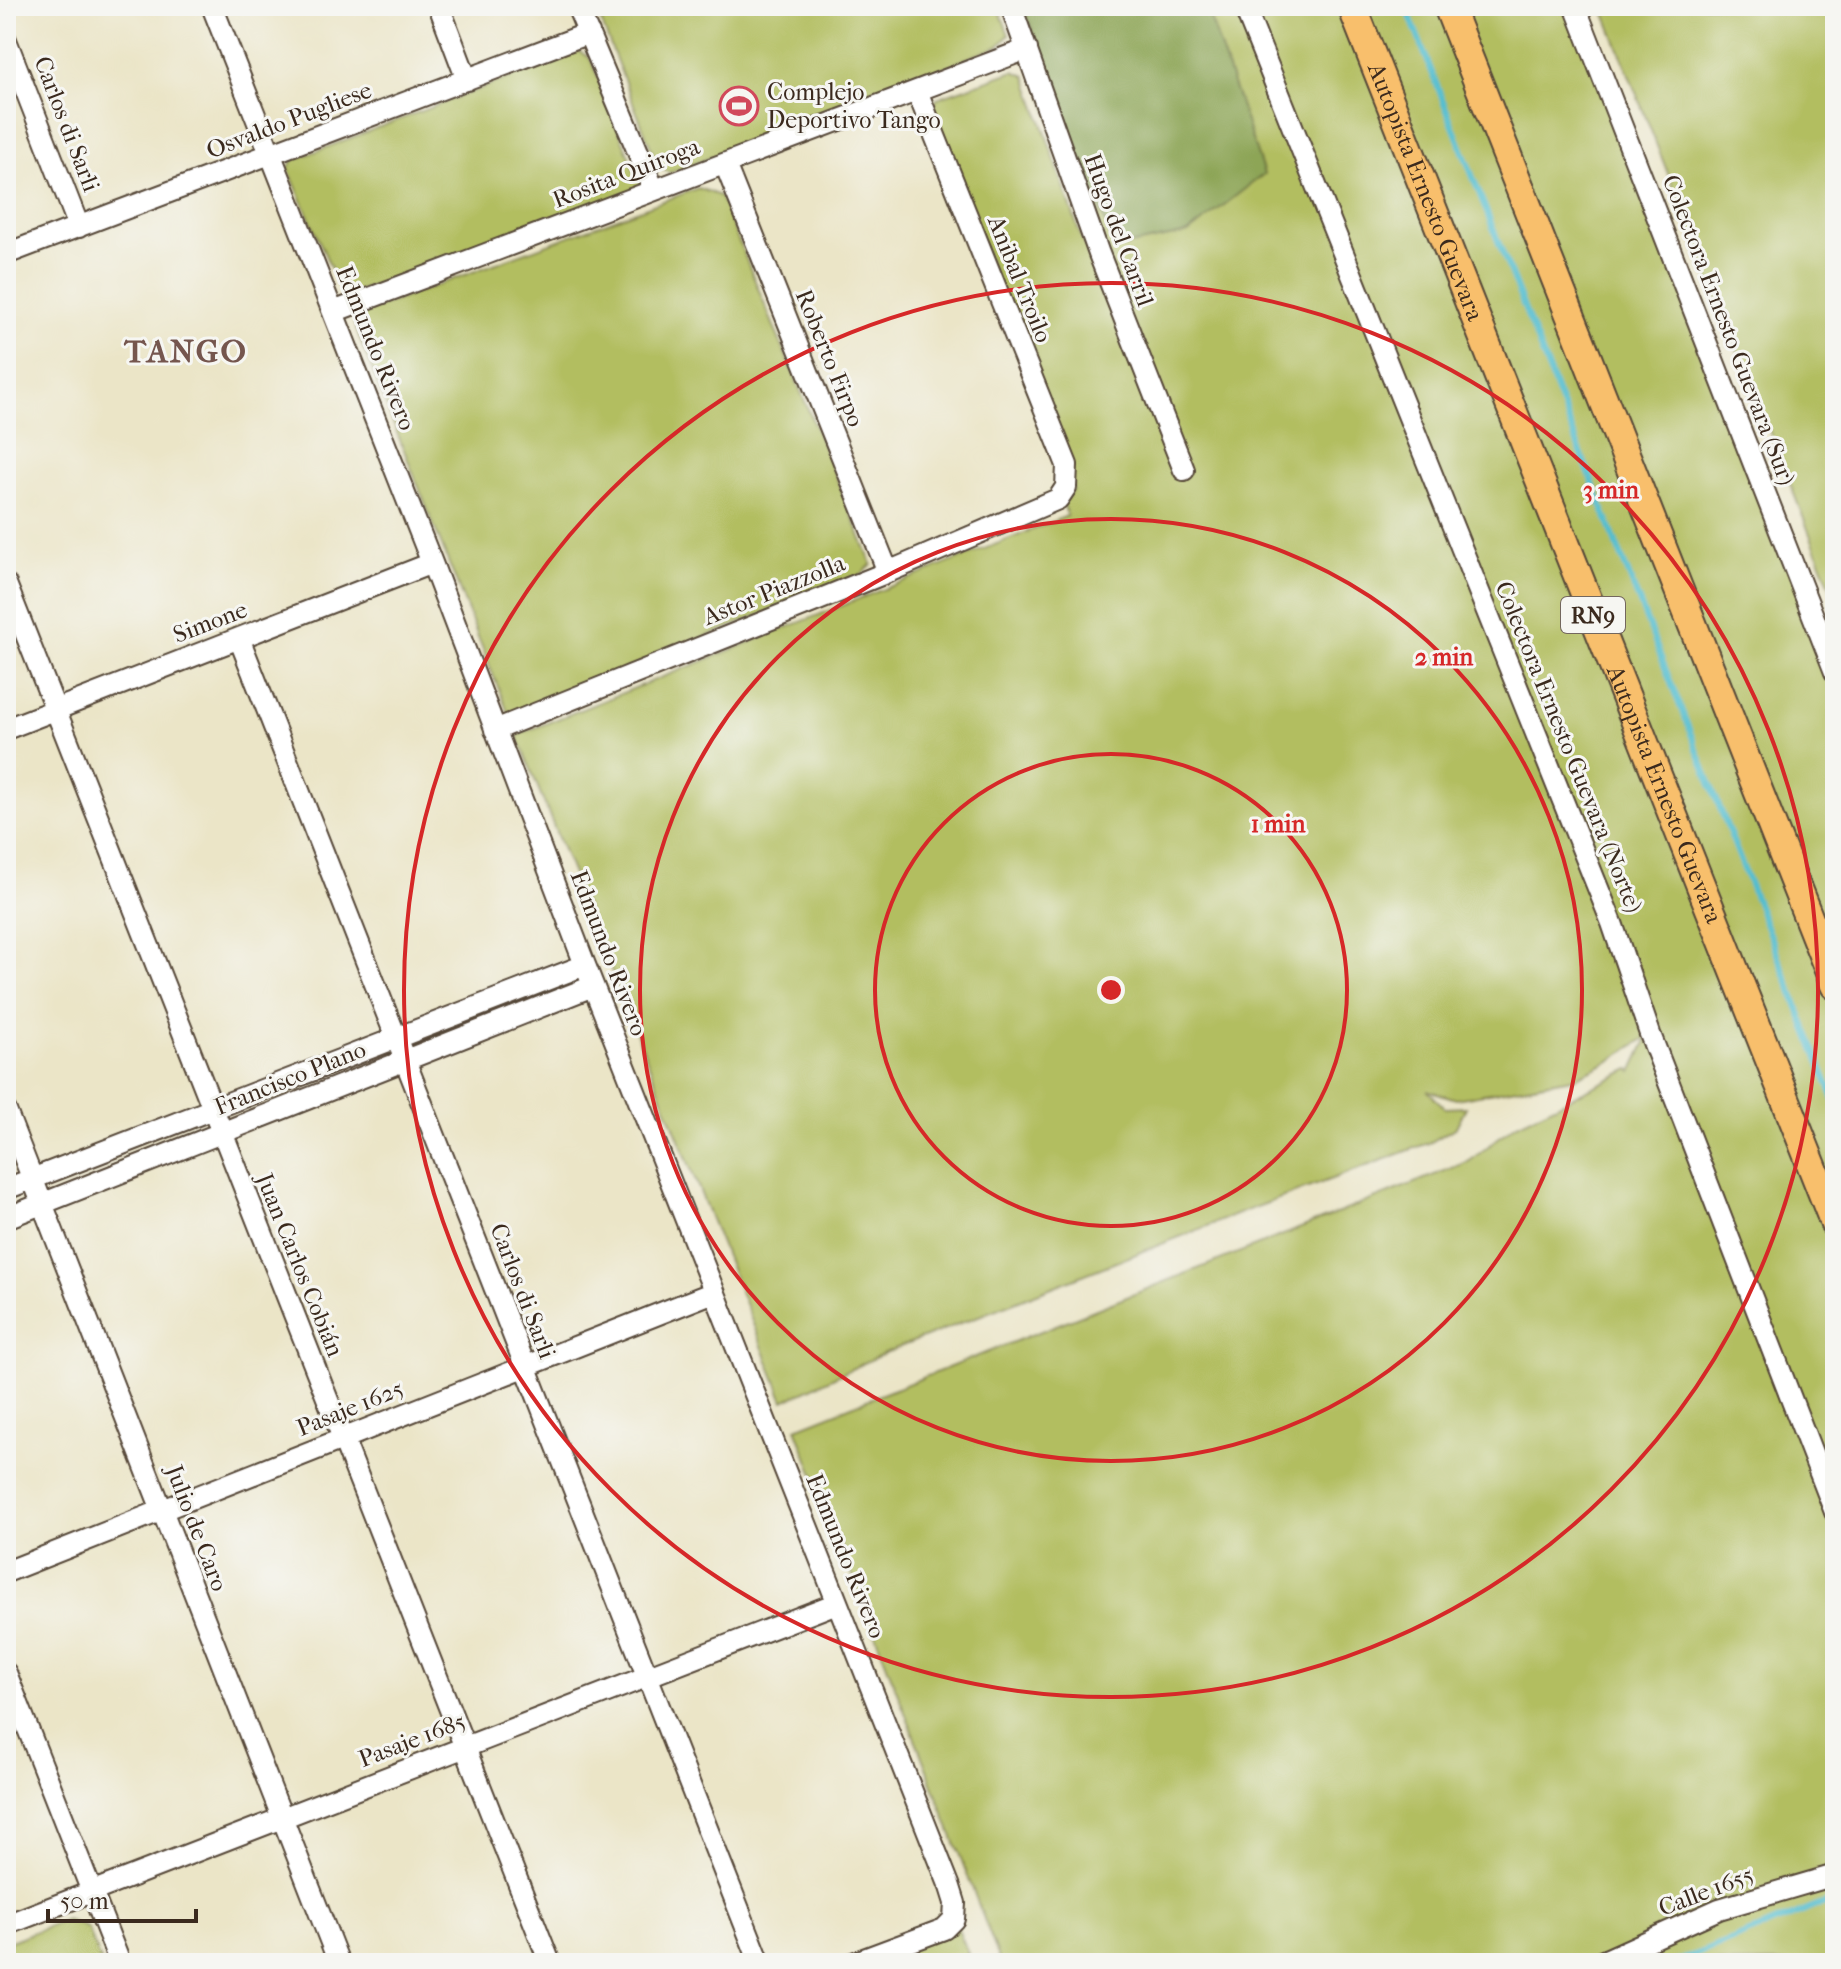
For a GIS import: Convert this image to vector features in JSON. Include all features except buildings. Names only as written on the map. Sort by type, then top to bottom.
[{"type":"highway","name":"Autopista Ernesto Guevara","points":[[1352,6],[1835,1224]]},
{"type":"highway","points":[[1448,6],[1835,985]]},
{"type":"street","name":"Edmundo Rivero","points":[[212,6],[432,563],[593,986],[950,1887],[955,1903],[954,1919],[944,1929],[853,1963]]},
{"type":"street","points":[[439,6],[467,80]]},
{"type":"street","points":[[577,6],[654,190]]},
{"type":"street","name":"Hugo del Carril","points":[[1011,6],[1099,254],[1184,470]]},
{"type":"street","name":"Colectora Ernesto Guevara (Norte)","points":[[1244,6],[1612,923],[1650,1034],[1835,1512]]},
{"type":"street","name":"Colectora Ernesto Guevara (Sur)","points":[[1575,6],[1835,672]]},
{"type":"street","name":"Osvaldo Pugliese","points":[[6,254],[589,33]]},
{"type":"street","name":"Carlos di Sarli","points":[[6,40],[79,227]]},
{"type":"street","name":"Rosita Quiroga","points":[[333,312],[1027,49]]},
{"type":"street","name":"Anibal Troilo","points":[[917,91],[1067,465],[1066,487]]},
{"type":"street","name":"Roberto Firpo","points":[[725,164],[888,572]]},
{"type":"street","name":"Astor Piazzolla","points":[[495,730],[1050,504],[1066,487]]},
{"type":"street","name":"Simone","points":[[6,729],[432,563]]},
{"type":"street","name":"Juan Carlos Cobián","points":[[6,584],[550,1963]]},
{"type":"street","name":"Carlos di Sarli","points":[[239,638],[760,1963]]},
{"type":"street","name":"Francisco Plano","points":[[6,1189],[585,965]]},
{"type":"street","name":"Francisco Plano","points":[[6,1218],[593,986]]},
{"type":"street","name":"Julio de Caro","points":[[6,1111],[339,1963]]},
{"type":"street","name":"Pasaje 1625","points":[[6,1572],[714,1292]]},
{"type":"street","name":"Pasaje 1685","points":[[6,1925],[837,1603]]},
{"type":"street","points":[[6,1673],[120,1963]]},
{"type":"street","name":"Calle 1655","points":[[1599,1963],[1719,1909],[1835,1875]]},
{"type":"green space","name":"Complejo Deportivo Tango","points":[[595,6],[998,6],[1009,35],[999,46],[670,173],[658,166]]},
{"type":"green space","points":[[1011,6],[1575,6],[1835,672],[1835,1963],[1001,1963],[796,1428],[1470,1161],[1513,1126],[1630,1069],[1632,1072],[1649,1036],[1577,1077],[1456,1099],[1427,1090],[1445,1108],[1466,1107],[1456,1127],[1431,1142],[887,1352],[784,1401],[517,735],[1067,516],[1063,503],[1073,489],[933,108],[937,98],[1014,71],[1026,76],[1082,240],[1176,472]]},
{"type":"green space","points":[[1023,6],[1206,6],[1264,174],[1188,233],[1115,248]]},
{"type":"green space","points":[[1602,6],[1835,6],[1835,598]]},
{"type":"green space","points":[[579,51],[590,58],[640,184],[634,192],[347,295],[341,292],[288,168],[293,160]]},
{"type":"green space","points":[[698,188],[720,196],[872,564],[861,575],[509,715],[354,324],[357,315]]},
{"type":"green space","points":[[66,1919],[87,1927],[101,1963],[6,1963],[6,1943]]},
{"type":"green space","points":[[954,1919],[972,1963],[853,1963]]},
{"type":"waterway","points":[[1406,6],[1835,1102]]},
{"type":"waterway","points":[[1674,1963],[1835,1899]]},
{"type":"place","name":"Complejo Deportivo Tango","points":[[739,106]]},
{"type":"district","name":"TANGO","points":[[186,351]]}]
